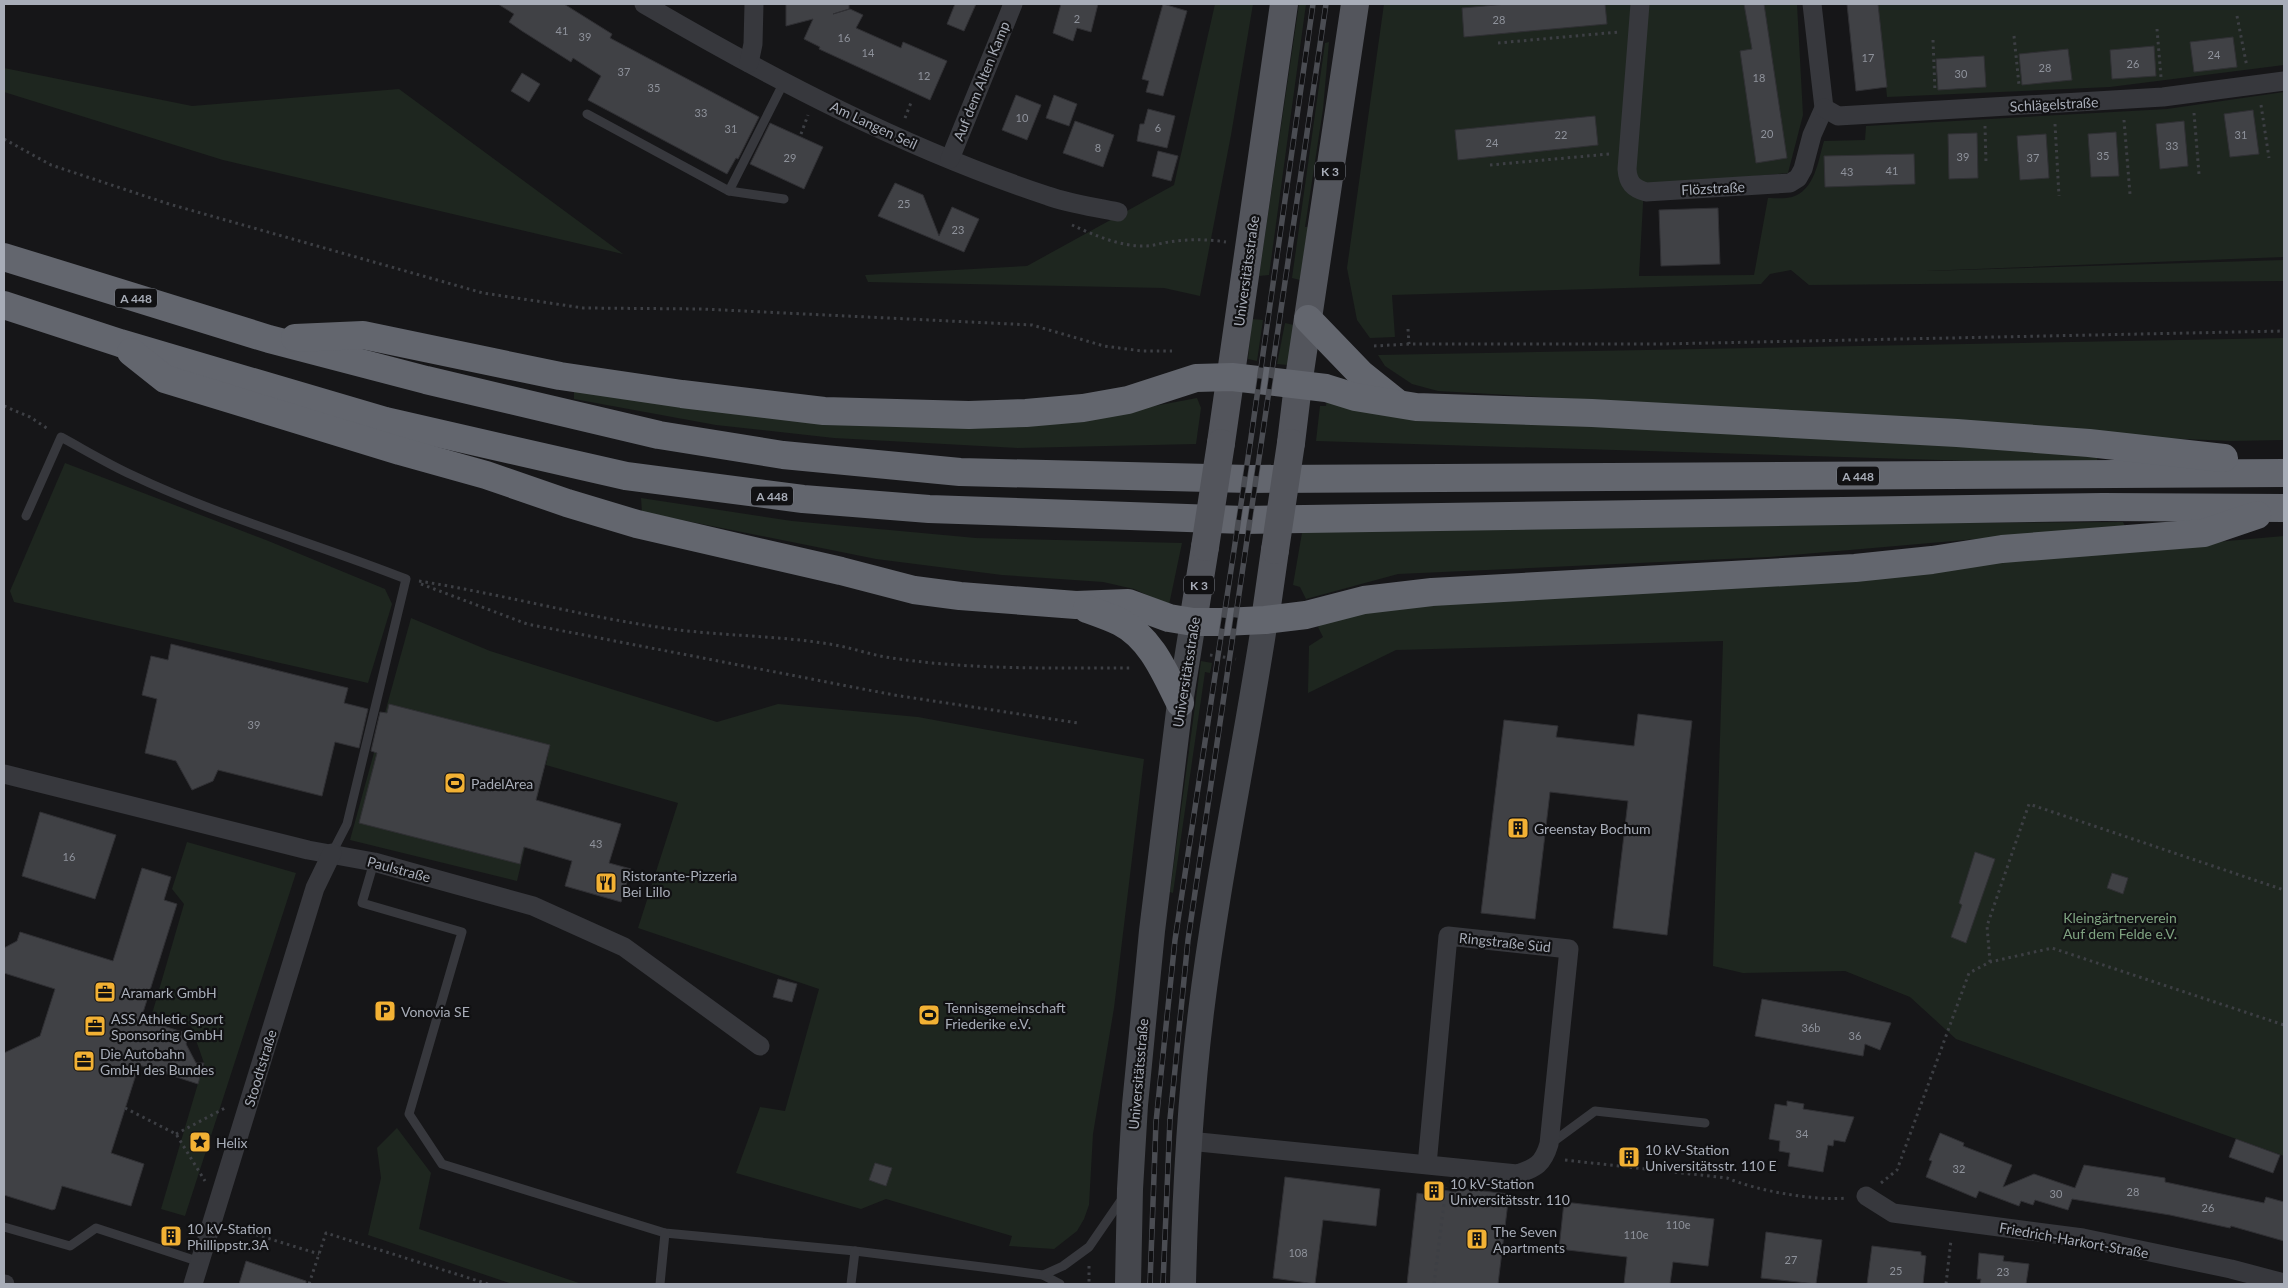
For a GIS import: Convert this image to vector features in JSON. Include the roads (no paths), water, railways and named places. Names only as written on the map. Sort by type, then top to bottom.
[{"type":"highway","name":"A 448","points":[[4,257],[269,339],[426,380],[659,435],[783,455],[960,472],[1250,479],[2284,473]]},
{"type":"highway","name":"A 448","points":[[4,305],[120,344],[385,421],[626,476],[812,500],[929,509],[1244,520],[2103,507],[2282,508]]},
{"type":"highway","points":[[1308,319],[1361,374],[1397,403]]},
{"type":"highway","points":[[269,339],[362,335],[560,376],[682,394],[824,410],[969,415],[1026,413],[1083,408],[1128,400],[1196,378],[1232,377],[1326,388],[1355,397],[1416,407],[1592,413],[1957,432],[2089,443],[2284,465]]},
{"type":"highway","points":[[120,344],[166,379],[400,451],[486,475],[637,524],[841,571],[914,590],[960,596],[1076,605],[1128,603],[1169,618],[1194,622],[1265,620],[1306,615],[1364,600],[1414,593],[1855,568],[1932,560],[2002,549],[2204,533],[2282,508]]},
{"type":"highway","points":[[1076,605],[1120,622],[1134,631],[1155,654],[1180,703]]},
{"type":"main road","name":"Universitätsstraße","points":[[1128,1284],[1130,1189],[1135,1105],[1149,960],[1180,703],[1232,377],[1284,4]]},
{"type":"main road","name":"K 3","points":[[1183,1284],[1189,1142],[1201,1012],[1229,828],[1265,620],[1355,4]]},
{"type":"street","name":"Am Langen Seil","points":[[644,4],[784,82],[905,140],[1049,197],[1118,212]]},
{"type":"street","points":[[748,63],[754,44],[754,4]]},
{"type":"street","name":"Auf dem Alten Kamp","points":[[950,159],[1013,4]]},
{"type":"street","name":"Flözstraße","points":[[1640,4],[1628,152],[1628,179],[1632,185],[1646,192],[1790,183],[1798,178],[1803,169],[1812,135],[1824,108]]},
{"type":"street","points":[[1812,4],[1824,108]]},
{"type":"street","name":"Schlägelstraße","points":[[1824,108],[1838,116],[1936,111],[2163,97],[2284,82]]},
{"type":"street","name":"Paulstraße","points":[[4,774],[308,850],[374,862],[533,906],[624,947],[760,1046]]},
{"type":"street","name":"Stoodtstraße","points":[[193,1284],[315,888],[332,853]]},
{"type":"street","name":"Ringstraße Süd","points":[[1427,1165],[1448,936],[1569,949],[1544,1156]]},
{"type":"street","points":[[1189,1142],[1517,1174],[1544,1156]]},
{"type":"street","name":"Friedrich-Harkort-Straße","points":[[1866,1196],[1893,1213],[2082,1238],[2218,1276],[2284,1283]]},
{"type":"lane","points":[[729,192],[784,82]]},
{"type":"lane","points":[[588,114],[729,192],[784,199]]},
{"type":"lane","points":[[26,516],[61,437],[131,475],[249,523],[346,555],[406,579],[346,824],[332,853]]},
{"type":"lane","points":[[374,862],[362,903],[462,932],[409,1114],[442,1164],[666,1232],[855,1251],[1043,1275],[1060,1284]]},
{"type":"lane","points":[[1544,1156],[1595,1111],[1705,1123]]},
{"type":"lane","points":[[1043,1275],[1063,1266],[1089,1247],[1130,1189]]},
{"type":"lane","points":[[4,1227],[70,1246],[96,1228],[200,1262]]},
{"type":"lane","points":[[660,1284],[666,1232]]},
{"type":"lane","points":[[851,1284],[855,1251]]},
{"type":"railway","points":[[1150,1284],[1156,1122],[1175,940],[1251,438],[1313,4]]},
{"type":"railway","points":[[1163,1284],[1170,1119],[1188,940],[1326,4]]},
{"type":"place","name":"PadelArea","points":[[455,783]]},
{"type":"place","name":"Greenstay Bochum","points":[[1518,828]]},
{"type":"place","name":"Ristorante-Pizzeria Bei Lillo","points":[[606,883]]},
{"type":"place","name":"Aramark GmbH","points":[[105,992]]},
{"type":"place","name":"Vonovia SE","points":[[385,1011]]},
{"type":"place","name":"Tennisgemeinschaft Friederike e.V.","points":[[929,1015]]},
{"type":"place","name":"ASS Athletic Sport Sponsoring GmbH","points":[[95,1026]]},
{"type":"place","name":"Die Autobahn GmbH des Bundes","points":[[84,1061]]},
{"type":"place","name":"Helix","points":[[200,1142]]},
{"type":"place","name":"10 kV-Station Universitätsstr. 110 E","points":[[1629,1157]]},
{"type":"place","name":"10 kV-Station Universitätsstr. 110","points":[[1434,1191]]},
{"type":"place","name":"10 kV-Station Phillippstr.3A","points":[[171,1236]]},
{"type":"place","name":"The Seven Apartments","points":[[1477,1239]]},
{"type":"park label","name":"Kleingärtnerverein Auf dem Felde e.V.","points":[[2120,926]]}]
